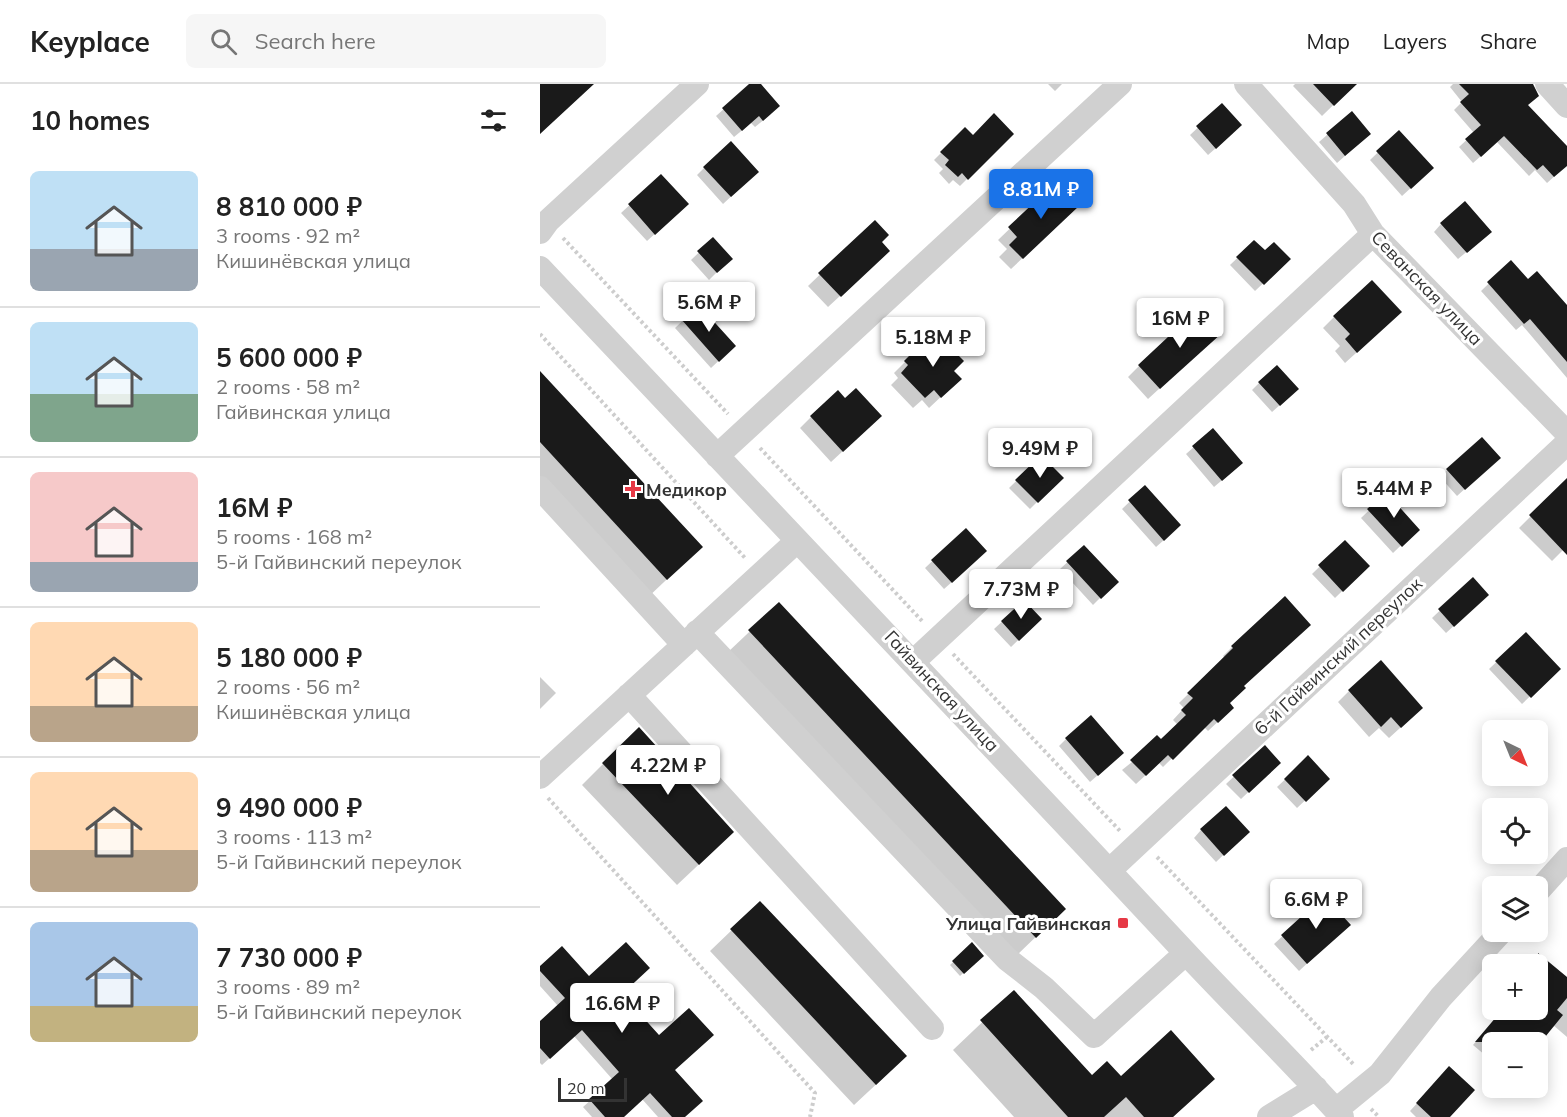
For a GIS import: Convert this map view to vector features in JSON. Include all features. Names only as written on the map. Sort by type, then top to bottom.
[{"type":"street","points":[[540,232],[548,221],[697,84]]},
{"type":"street","points":[[717,456],[1120,84]]},
{"type":"street","name":"Севанская улица","points":[[1246,84],[1354,204],[1373,234],[1567,433]]},
{"type":"street","points":[[1547,84],[1567,106]]},
{"type":"street","points":[[914,661],[1373,234]]},
{"type":"street","name":"Гайвинская улица","points":[[540,268],[797,541],[914,661],[1339,1114]]},
{"type":"street","name":"6-й Гайвинский переулок","points":[[1110,870],[1567,443]]},
{"type":"street","points":[[540,488],[1007,959],[1044,987],[1094,1036],[1186,953]]},
{"type":"street","points":[[540,777],[797,541]]},
{"type":"street","points":[[629,695],[932,1028]]},
{"type":"street","points":[[1548,880],[1567,859]]},
{"type":"street","points":[[1339,1114],[1380,1074],[1441,997],[1491,942]]},
{"type":"street","points":[[1269,1117],[1316,1088]]},
{"type":"path","points":[[540,334],[760,575]]},
{"type":"path","points":[[540,790],[815,1093],[810,1117]]},
{"type":"path","points":[[1308,1053],[1327,1037]]},
{"type":"building","points":[[540,84],[594,84],[540,134]]},
{"type":"building","points":[[749,84],[761,84],[780,106],[763,121],[759,116],[742,131],[722,108]]},
{"type":"building","points":[[1313,84],[1357,84],[1334,106]]},
{"type":"building","points":[[1459,84],[1533,84],[1539,96],[1528,105],[1567,146],[1567,166],[1554,177],[1543,165],[1537,170],[1504,136],[1481,157],[1465,139],[1481,125],[1460,102],[1469,94]]},
{"type":"building","points":[[1222,103],[1242,125],[1216,149],[1196,126]]},
{"type":"building","points":[[1352,111],[1371,134],[1345,156],[1326,133]]},
{"type":"building","points":[[994,113],[1014,134],[968,180],[962,173],[958,177],[945,165],[949,160],[940,152],[965,127],[973,135]]},
{"type":"building","points":[[1399,130],[1434,168],[1411,189],[1376,151]]},
{"type":"building","points":[[731,141],[759,172],[731,197],[703,167]]},
{"type":"building","points":[[661,174],[689,204],[655,235],[628,204]]},
{"type":"building","points":[[1056,182],[1079,206],[1023,259],[1009,245],[1017,237],[1008,227]]},
{"type":"building","points":[[1465,201],[1492,232],[1467,253],[1440,223]]},
{"type":"building","points":[[875,220],[889,235],[882,242],[890,251],[841,297],[818,273]]},
{"type":"building","points":[[713,237],[733,259],[717,273],[697,251]]},
{"type":"building","points":[[1254,240],[1265,250],[1274,242],[1291,259],[1264,285],[1236,257]]},
{"type":"building","points":[[1511,260],[1528,279],[1537,271],[1567,305],[1567,362],[1530,319],[1524,324],[1487,282]]},
{"type":"building","points":[[1372,280],[1402,312],[1357,353],[1345,339],[1350,334],[1333,316]]},
{"type":"building","points":[[698,304],[736,346],[719,362],[681,319]]},
{"type":"building","points":[[1199,308],[1222,333],[1160,389],[1138,365]]},
{"type":"building","points":[[939,336],[964,361],[954,371],[962,379],[941,398],[934,390],[925,398],[901,373],[908,365],[904,361],[925,340],[930,345]]},
{"type":"building","points":[[1277,365],[1299,389],[1280,406],[1258,382]]},
{"type":"building","points":[[540,371],[703,547],[667,580],[540,442]]},
{"type":"building","points":[[856,388],[882,416],[843,452],[810,416],[838,390],[845,398]]},
{"type":"building","points":[[1213,428],[1243,463],[1222,481],[1192,446]]},
{"type":"building","points":[[1482,437],[1501,458],[1465,490],[1446,469]]},
{"type":"building","points":[[1041,455],[1064,478],[1038,503],[1015,480]]},
{"type":"building","points":[[1567,478],[1567,555],[1529,515]]},
{"type":"building","points":[[1145,485],[1181,525],[1164,541],[1128,500]]},
{"type":"building","points":[[1386,492],[1420,530],[1402,547],[1367,509]]},
{"type":"building","points":[[966,528],[987,551],[952,583],[931,560]]},
{"type":"building","points":[[1345,540],[1370,566],[1343,592],[1318,565]]},
{"type":"building","points":[[1084,545],[1119,582],[1101,599],[1066,561]]},
{"type":"building","points":[[1473,577],[1489,595],[1454,627],[1438,609]]},
{"type":"building","points":[[1285,596],[1311,625],[1244,686],[1246,688],[1230,703],[1234,708],[1218,723],[1214,719],[1173,760],[1168,755],[1146,776],[1130,760],[1157,735],[1161,739],[1186,715],[1181,710],[1193,698],[1187,693],[1233,648],[1231,646]]},
{"type":"building","points":[[1024,600],[1042,619],[1019,641],[1001,621]]},
{"type":"building","points":[[779,602],[1066,909],[1036,938],[748,630]]},
{"type":"building","points":[[1526,632],[1561,669],[1531,698],[1495,661]]},
{"type":"building","points":[[1381,660],[1423,708],[1401,728],[1391,717],[1381,727],[1348,690]]},
{"type":"building","points":[[1091,715],[1124,753],[1098,776],[1065,738]]},
{"type":"building","points":[[639,727],[734,832],[699,865],[602,763]]},
{"type":"building","points":[[1265,745],[1281,763],[1249,793],[1232,775]]},
{"type":"building","points":[[1308,755],[1330,779],[1306,802],[1284,779]]},
{"type":"building","points":[[1226,806],[1250,832],[1224,856],[1200,829]]},
{"type":"building","points":[[1324,896],[1351,925],[1307,964],[1281,935]]},
{"type":"building","points":[[760,901],[907,1056],[876,1085],[730,929]]},
{"type":"building","points":[[626,942],[650,968],[622,994],[659,1035],[689,1008],[714,1035],[675,1070],[703,1101],[685,1117],[672,1117],[650,1093],[624,1117],[605,1117],[589,1099],[619,1072],[582,1030],[550,1059],[540,1048],[540,1021],[565,998],[540,971],[540,966],[562,946],[589,976]]},
{"type":"building","points":[[972,942],[984,956],[964,974],[952,961]]},
{"type":"building","points":[[1548,961],[1567,977],[1567,998],[1557,1010],[1563,1015],[1548,1033],[1483,1032],[1494,1020],[1548,1020]]},
{"type":"building","points":[[1014,990],[1092,1075],[1107,1061],[1121,1076],[1171,1030],[1215,1079],[1173,1117],[1144,1117],[1126,1097],[1104,1117],[1068,1117],[980,1020]]},
{"type":"building","points":[[1482,1034],[1482,1042],[1475,1042]]},
{"type":"building","points":[[1449,1066],[1475,1090],[1450,1117],[1431,1117],[1416,1103]]},
{"type":"place","name":"Медикор","points":[[633,489]]},
{"type":"place","name":"Улица Гайвинская","points":[[1123,923]]}]
